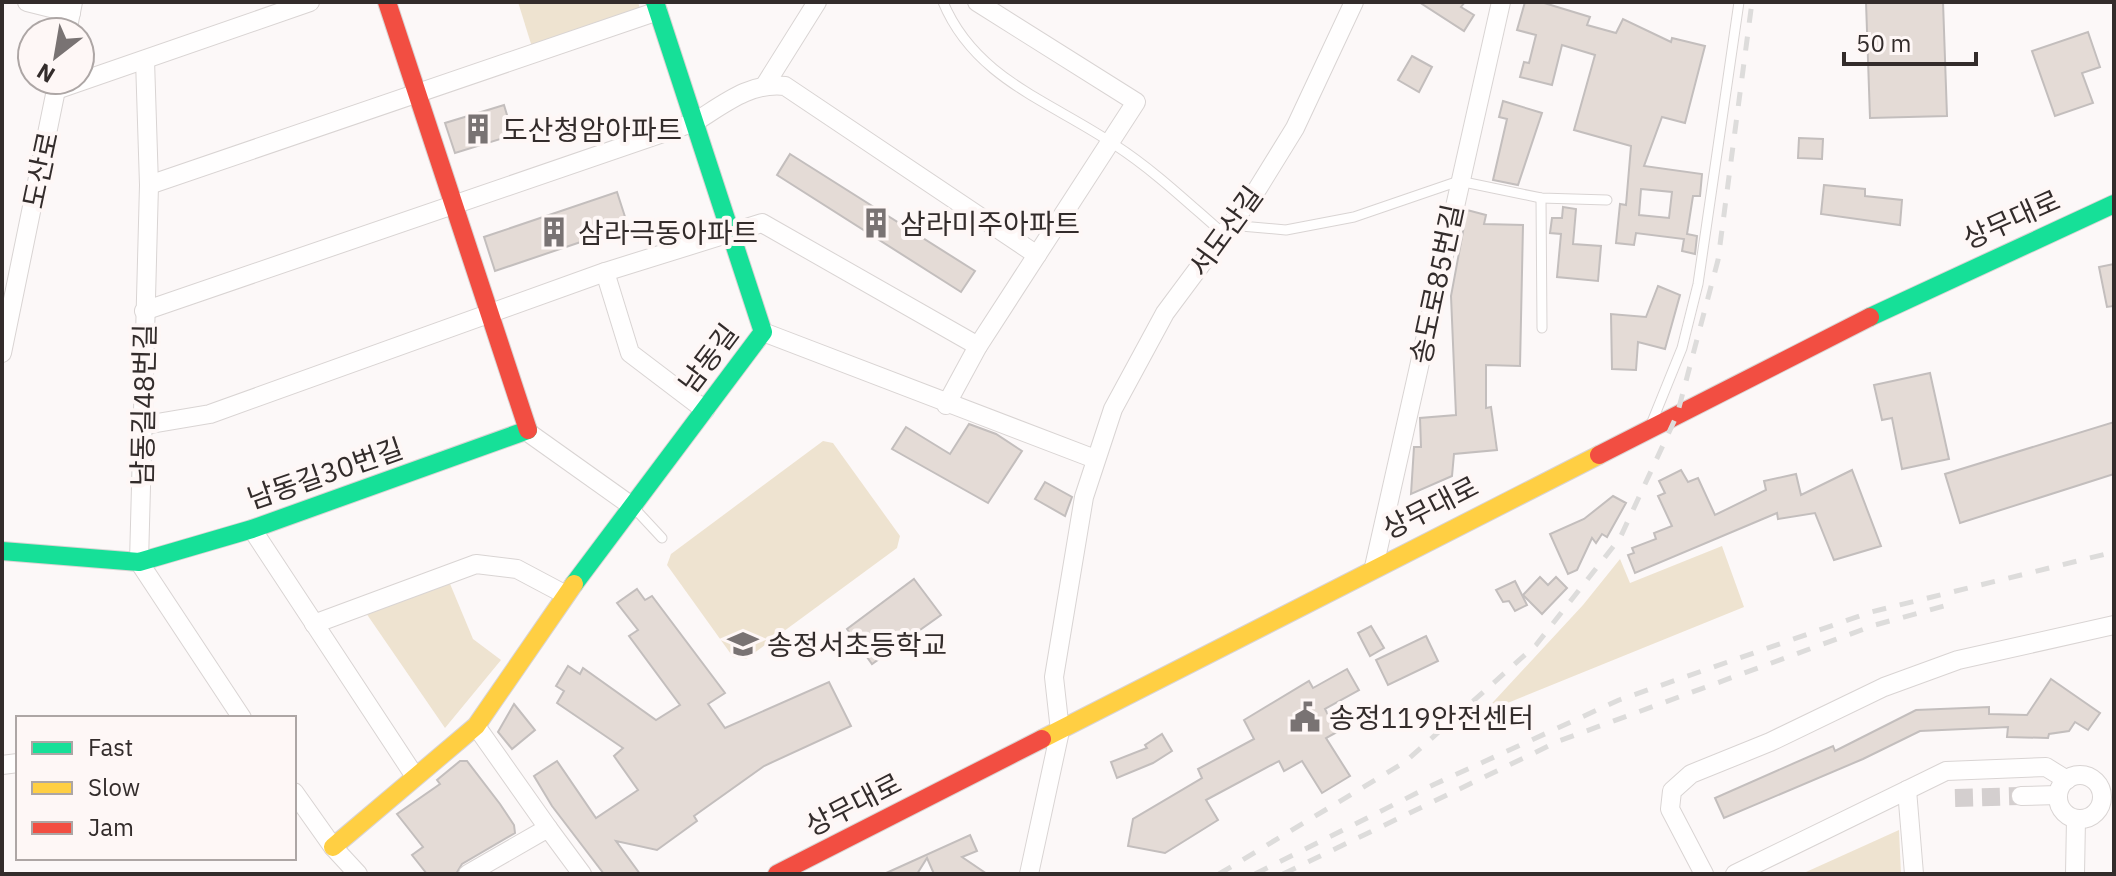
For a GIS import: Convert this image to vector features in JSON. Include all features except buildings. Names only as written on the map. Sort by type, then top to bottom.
[{"type":"street","points":[[27,2],[72,7]]},
{"type":"street","points":[[96,74],[145,60],[310,2]]},
{"type":"street","points":[[387,2],[492,312],[529,433],[633,507]]},
{"type":"street","points":[[765,85],[817,2]]},
{"type":"street","points":[[946,405],[978,346],[1136,102],[977,2]]},
{"type":"street","name":"서도산길","points":[[1029,874],[1060,731],[1054,677],[1084,497],[1095,459],[1133,367],[1165,313],[1225,235],[1295,128],[1354,2]]},
{"type":"street","name":"송도로85번길","points":[[1374,567],[1501,2]]},
{"type":"street","points":[[149,185],[420,95],[656,6]]},
{"type":"street","name":"남동길","points":[[333,847],[414,775],[476,726],[566,595],[763,332],[656,6]]},
{"type":"street","name":"남동길48번길","points":[[139,562],[149,185],[145,60]]},
{"type":"street","points":[[144,311],[695,122],[736,96],[765,85],[785,86],[1037,255]]},
{"type":"street","name":"도산로","points":[[2,353],[55,96]]},
{"type":"street","name":"상무대로","points":[[777,874],[1922,290],[2114,204]]},
{"type":"street","points":[[145,425],[210,414],[605,272],[762,223],[978,346]]},
{"type":"street","points":[[605,272],[630,353],[705,410]]},
{"type":"street","points":[[763,332],[946,405],[1095,459]]},
{"type":"street","name":"남동길30번길","points":[[139,562],[252,529],[529,433]]},
{"type":"street","points":[[252,529],[414,775]]},
{"type":"street","points":[[2,551],[139,562],[241,716]]},
{"type":"street","points":[[314,624],[476,564],[517,569],[566,595]]},
{"type":"street","points":[[1704,874],[1670,809],[1672,791],[1691,774],[1770,742],[1884,687],[1958,660],[2114,625]]},
{"type":"street","points":[[476,726],[582,874]]},
{"type":"street","points":[[1735,874],[1946,771],[2046,767],[2063,788],[2063,812],[2076,819],[2090,817],[2108,801],[2087,777],[2063,788],[2021,796]]},
{"type":"street","points":[[1907,790],[1914,874]]},
{"type":"street","points":[[296,795],[333,847],[358,874]]},
{"type":"street","points":[[2075,874],[2076,819]]},
{"type":"street","points":[[468,874],[548,828]]},
{"type":"lane","points":[[943,2],[950,19],[980,60],[1007,82],[1112,142],[1225,235],[1241,226],[1286,230],[1354,217],[1459,181],[1541,198],[1607,200]]},
{"type":"lane","points":[[1649,428],[1682,348],[1698,284],[1739,2]]},
{"type":"lane","points":[[1541,198],[1542,328]]},
{"type":"lane","points":[[633,507],[662,538]]},
{"type":"shaded area","points":[[518,2],[638,2],[641,12],[532,47]]},
{"type":"shaded area","points":[[823,441],[833,443],[900,536],[897,548],[746,659],[733,657],[667,565],[671,554]]},
{"type":"shaded area","points":[[1722,546],[1744,607],[1483,713],[1583,605],[1620,559],[1630,583]]},
{"type":"shaded area","points":[[448,579],[473,639],[501,660],[445,728],[366,613]]},
{"type":"shaded area","points":[[1899,830],[1901,874],[1806,874],[1806,872]]},
{"type":"tunnel","points":[[1955,798],[2021,796]]},
{"type":"railway","points":[[1219,874],[1405,762],[1536,645],[1620,538],[1677,415],[1718,260],[1752,2]]},
{"type":"railway","points":[[1255,874],[1435,784],[1619,700],[1871,612],[2114,552]]},
{"type":"railway","points":[[1283,874],[1559,741],[1875,625],[1955,603]]},
{"type":"traffic: fast","points":[[574,584],[763,332],[655,2]]},
{"type":"traffic: fast","points":[[1870,317],[2114,204]]},
{"type":"traffic: fast","points":[[2,551],[139,562],[252,529],[528,430]]},
{"type":"traffic: slow","points":[[1042,739],[1599,455]]},
{"type":"traffic: slow","points":[[333,847],[476,726],[574,584]]},
{"type":"traffic: jam","points":[[387,2],[528,430]]},
{"type":"traffic: jam","points":[[1599,455],[1870,317]]},
{"type":"traffic: jam","points":[[777,874],[1042,739]]},
{"type":"place","name":"도산청암아파트","points":[[478,129]]},
{"type":"place","name":"삼라미주아파트","points":[[876,223]]},
{"type":"place","name":"삼라극동아파트","points":[[554,232]]},
{"type":"place","name":"송정서초등학교","points":[[743,644]]},
{"type":"place","name":"송정119안전센터","points":[[1305,717]]}]
